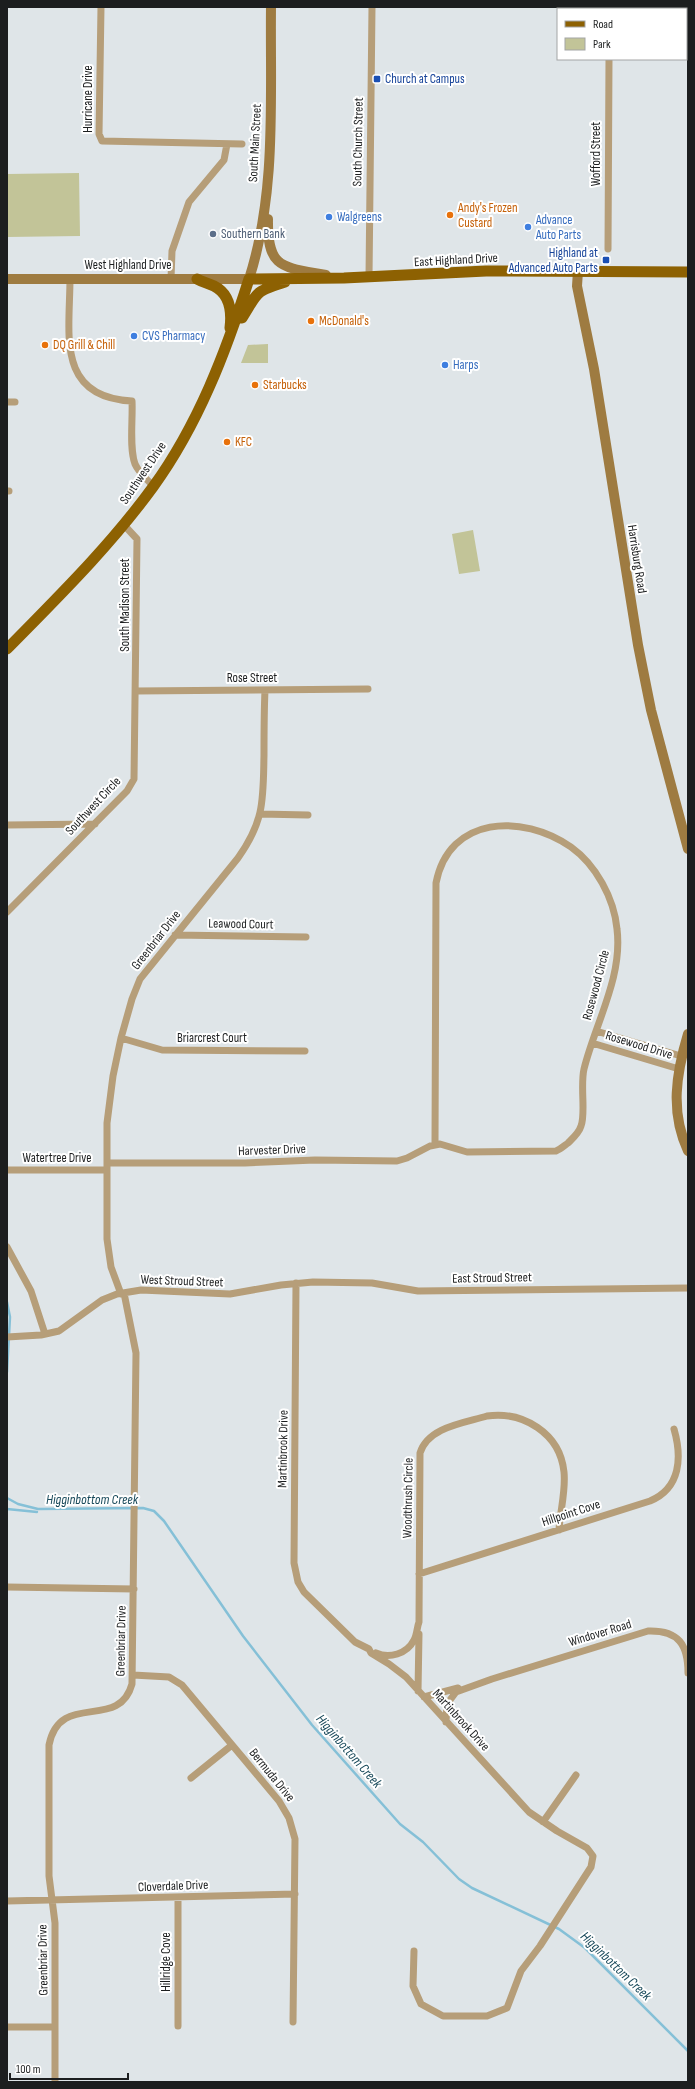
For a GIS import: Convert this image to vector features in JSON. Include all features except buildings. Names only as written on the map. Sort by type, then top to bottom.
[{"type":"main road","name":"South Main Street","points":[[249,279],[259,241],[269,152],[271,7]]},
{"type":"main road","points":[[269,152],[268,236],[272,255],[279,262],[292,268],[344,278]]},
{"type":"main road","name":"East Highland Drive","points":[[249,279],[344,278],[486,271],[688,272]]},
{"type":"main road","name":"Harrisburg Road","points":[[578,271],[578,286],[595,375],[638,645],[651,710],[688,849]]},
{"type":"main road","name":"West Highland Drive","points":[[7,279],[249,279]]},
{"type":"main road","points":[[196,279],[216,287],[226,297],[230,309],[231,335]]},
{"type":"main road","name":"Southwest Drive","points":[[7,649],[96,558],[124,525],[153,486],[178,448],[206,395],[231,335],[249,279]]},
{"type":"main road","points":[[231,335],[253,299],[261,289],[295,279]]},
{"type":"main road","points":[[688,1034],[678,1069],[676,1108],[682,1135],[688,1151]]},
{"type":"street","name":"Hurricane Drive","points":[[101,7],[100,139],[105,142],[227,144]]},
{"type":"street","name":"South Church Street","points":[[369,277],[372,7]]},
{"type":"street","name":"Wofford Street","points":[[608,249],[609,60]]},
{"type":"street","points":[[171,279],[172,251],[189,202],[224,160],[227,144],[242,144]]},
{"type":"street","points":[[70,278],[70,355],[74,368],[83,381],[93,390],[108,396],[132,401],[133,453],[135,464],[140,473],[153,486]]},
{"type":"street","points":[[7,402],[15,402]]},
{"type":"street","name":"South Madison Street","points":[[124,525],[137,539],[136,691]]},
{"type":"street","name":"Rose Street","points":[[136,691],[368,689]]},
{"type":"street","name":"Greenbriar Drive","points":[[55,2082],[55,1923],[49,1869],[48,1752],[50,1737],[59,1723],[71,1715],[86,1711],[108,1709],[120,1703],[130,1692],[133,1674],[136,1353],[122,1293],[108,1250],[108,1108],[121,1038],[132,999],[140,979],[243,850],[260,814],[264,790],[265,690]]},
{"type":"street","name":"Southwest Circle","points":[[7,912],[95,824],[126,791],[134,779],[136,691]]},
{"type":"street","points":[[260,814],[308,815]]},
{"type":"street","points":[[7,825],[95,824]]},
{"type":"street","name":"Rosewood Circle","points":[[509,826],[545,833],[571,848],[596,873],[614,912],[618,947],[614,972],[596,1031],[582,1077],[582,1126],[561,1150],[466,1152],[447,1145],[435,1145],[436,883],[442,861],[460,840],[468,834],[479,829],[509,826]]},
{"type":"street","name":"Leawood Court","points":[[175,935],[306,937]]},
{"type":"street","name":"Rosewood Drive","points":[[596,1031],[681,1056]]},
{"type":"street","name":"Briarcrest Court","points":[[121,1038],[162,1050],[305,1051]]},
{"type":"street","name":"Rosewood Drive","points":[[592,1043],[678,1069]]},
{"type":"street","name":"Harvester Drive","points":[[107,1166],[245,1164],[315,1160],[397,1161],[435,1145]]},
{"type":"street","name":"Watertree Drive","points":[[7,1170],[107,1166]]},
{"type":"street","points":[[7,1247],[31,1291],[45,1334]]},
{"type":"street","name":"East Stroud Street","points":[[296,1284],[372,1283],[418,1291],[688,1288]]},
{"type":"street","name":"West Stroud Street","points":[[7,1337],[30,1337],[65,1328],[93,1305],[108,1297],[122,1293],[141,1290],[230,1294],[296,1284]]},
{"type":"street","name":"Martinbrook Drive","points":[[296,1284],[295,1571],[304,1592],[355,1642],[369,1649],[371,1654],[389,1664],[406,1677],[518,1801],[542,1822],[587,1848],[593,1856],[591,1867],[564,1910],[521,1971],[506,2008],[487,2016],[443,2016],[421,2004],[413,1986],[414,1951]]},
{"type":"street","name":"Woodthrush Circle","points":[[418,1690],[420,1453],[423,1445],[435,1433],[487,1416],[510,1415],[522,1418],[541,1430],[555,1446],[564,1472],[559,1530]]},
{"type":"street","name":"Hillpoint Cove","points":[[419,1574],[650,1501],[662,1494],[671,1485],[676,1471],[679,1447],[674,1429]]},
{"type":"street","points":[[7,1587],[134,1589]]},
{"type":"street","name":"Woodthrush Circle","points":[[369,1649],[386,1656],[400,1653],[409,1647],[415,1639],[419,1622]]},
{"type":"street","name":"Windover Road","points":[[424,1698],[492,1679],[648,1631],[666,1632],[681,1642],[687,1652],[688,1673]]},
{"type":"street","name":"Bermuda Drive","points":[[133,1674],[169,1677],[182,1685],[279,1801],[289,1818],[295,1839],[293,2022]]},
{"type":"street","name":"Windover Road","points":[[446,1722],[446,1706],[454,1693],[492,1679]]},
{"type":"street","points":[[191,1778],[232,1745]]},
{"type":"street","points":[[542,1822],[576,1775]]},
{"type":"street","name":"Cloverdale Drive","points":[[7,1901],[295,1894]]},
{"type":"street","name":"Hillridge Cove","points":[[178,1898],[178,2026]]},
{"type":"street","points":[[7,2027],[55,2027]]},
{"type":"green space","points":[[79,173],[80,236],[7,237],[7,174]]},
{"type":"green space","points":[[268,344],[268,363],[241,363],[248,345]]},
{"type":"green space","points":[[473,530],[480,571],[459,574],[452,534]]},
{"type":"waterway","name":"Higginbottom Creek","points":[[7,1302],[10,1317],[7,1372]]},
{"type":"waterway","name":"Higginbottom Creek","points":[[7,1498],[18,1504],[38,1509],[143,1508],[154,1511],[164,1521],[243,1636],[312,1725],[400,1824],[423,1842],[459,1879],[472,1888],[559,1929],[585,1948],[688,2051]]},
{"type":"waterway","points":[[7,1509],[37,1512]]},
{"type":"place","name":"Church at Campus","points":[[377,79]]},
{"type":"place","name":"Andy's Frozen Custard","points":[[450,215]]},
{"type":"place","name":"Walgreens","points":[[329,217]]},
{"type":"place","name":"Advance Auto Parts","points":[[528,227]]},
{"type":"place","name":"Southern Bank","points":[[213,234]]},
{"type":"place","name":"Highland at Advanced Auto Parts","points":[[606,260]]},
{"type":"place","name":"McDonald's","points":[[311,321]]},
{"type":"place","name":"CVS Pharmacy","points":[[134,336]]},
{"type":"place","name":"DQ Grill & Chill","points":[[45,345]]},
{"type":"place","name":"Harps","points":[[445,365]]},
{"type":"place","name":"Starbucks","points":[[255,385]]},
{"type":"place","name":"KFC","points":[[227,442]]}]
